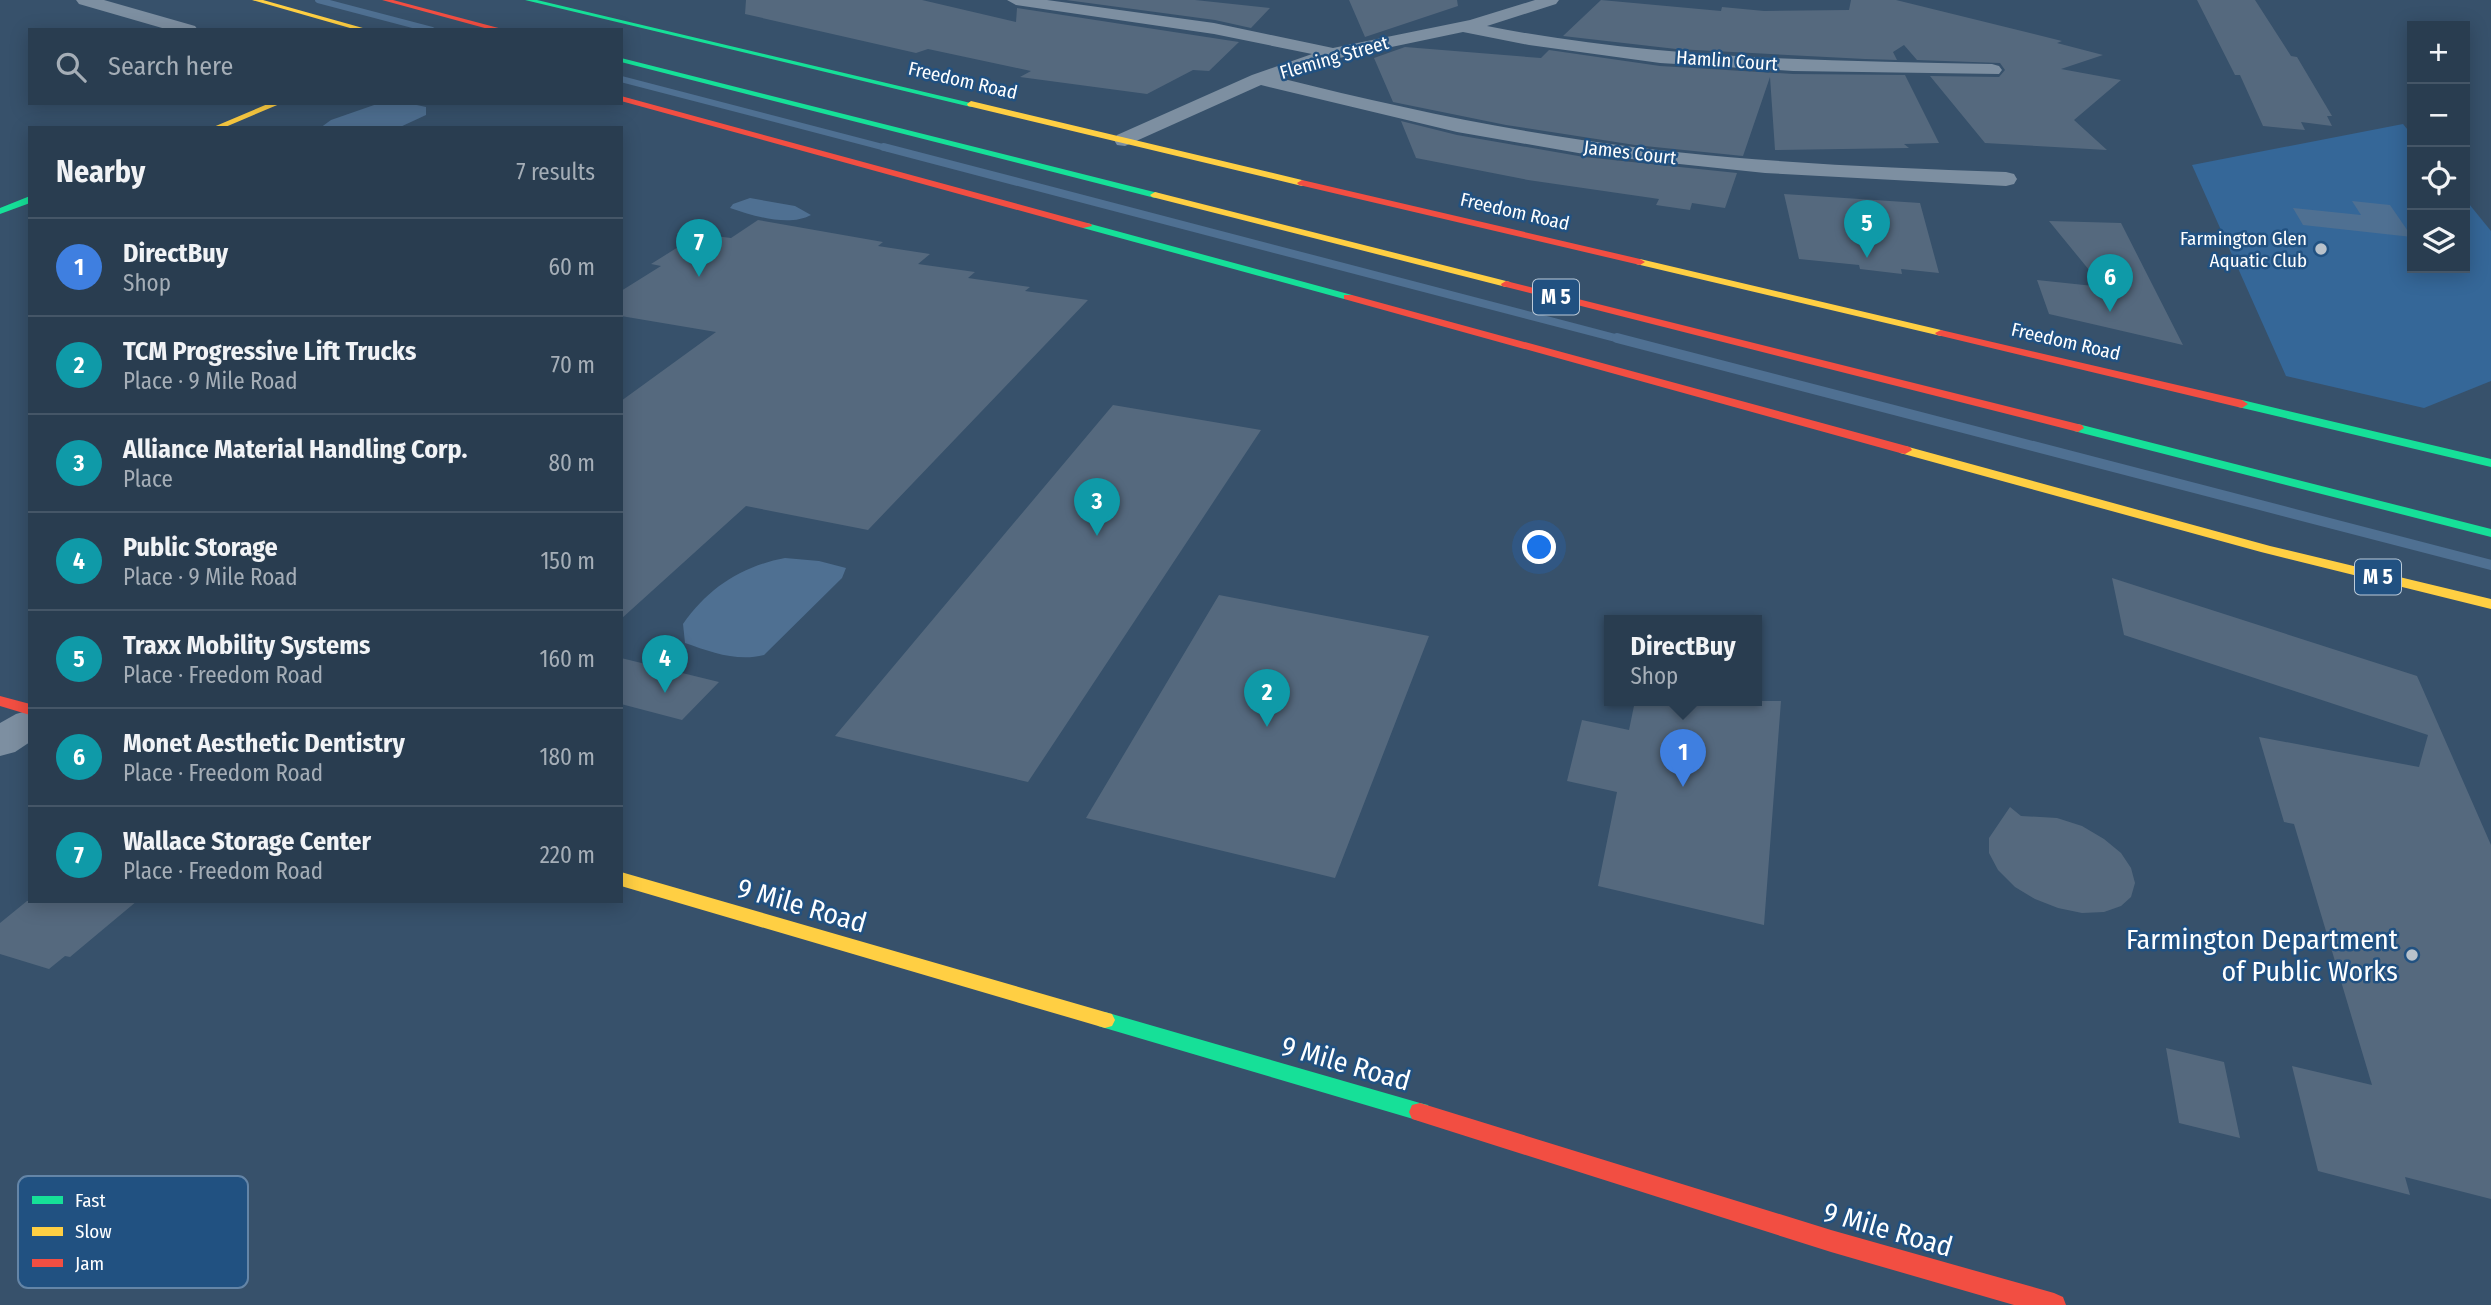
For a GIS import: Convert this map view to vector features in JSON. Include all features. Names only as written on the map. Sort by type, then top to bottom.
[{"type":"main road","points":[[255,0],[359,28]]},
{"type":"main road","points":[[385,0],[494,28]]},
{"type":"main road","name":"Freedom Road","points":[[541,1],[2491,463]]},
{"type":"main road","name":"M 5","points":[[623,61],[2491,533]]},
{"type":"main road","name":"M 5","points":[[623,99],[2266,549],[2491,604]]},
{"type":"main road","points":[[220,126],[273,105]]},
{"type":"main road","points":[[0,211],[28,200]]},
{"type":"main road","points":[[2266,549],[2441,609]]},
{"type":"main road","points":[[0,701],[28,709]]},
{"type":"main road","name":"9 Mile Road","points":[[623,880],[1469,1126],[1831,1241],[2054,1305]]},
{"type":"street","points":[[85,0],[182,28]]},
{"type":"street","points":[[1016,0],[1103,15],[1240,32],[1332,54]]},
{"type":"street","name":"Fleming Street","points":[[1125,140],[1259,79],[1332,54],[1464,27],[1550,0]]},
{"type":"street","name":"Hamlin Court","points":[[1464,27],[1507,36],[1681,57],[1819,67],[1992,69]]},
{"type":"street","name":"James Court","points":[[1259,79],[1396,113],[1498,133],[1666,158],[1829,172],[2006,179]]},
{"type":"street","points":[[0,742],[28,724]]},
{"type":"shaded area","points":[[374,105],[426,107],[426,115],[402,126],[323,126],[331,120]]},
{"type":"shaded area","name":"Farmington Glen Aquatic Club","points":[[2403,124],[2407,129],[2407,273],[2470,273],[2470,205],[2491,231],[2491,381],[2424,408],[2286,376],[2192,165]]},
{"type":"shaded area","points":[[750,198],[795,206],[811,215],[782,220],[730,208],[733,204]]},
{"type":"shaded area","points":[[2352,201],[2390,205],[2407,230],[2407,236],[2303,225],[2293,208],[2361,215]]},
{"type":"shaded area","points":[[785,558],[819,561],[846,568],[842,578],[764,655],[734,657],[685,643],[683,624],[715,589],[740,573]]},
{"type":"building","points":[[746,0],[922,0],[1016,22],[1017,8],[1239,42],[1209,71],[1193,70],[1147,94],[1020,77],[1031,71],[928,49],[916,53],[745,14]]},
{"type":"building","points":[[1066,0],[1195,0],[1270,8],[1251,28],[1215,20]]},
{"type":"building","points":[[1349,0],[1457,0],[1458,6],[1365,37]]},
{"type":"building","points":[[1601,0],[1721,11],[1722,7],[1764,11],[1849,10],[1851,0],[1896,0],[2062,41],[2057,43],[2103,55],[2061,69],[2121,80],[2074,120],[2107,150],[1985,143],[1930,76],[1999,77],[2005,70],[2000,63],[1917,60],[1904,45],[1893,52],[1897,60],[1676,49],[1563,36]]},
{"type":"building","points":[[2197,0],[2255,0],[2291,56],[2297,57],[2332,116],[2327,116],[2332,126],[2301,122],[2305,130],[2263,126],[2240,75],[2235,75]]},
{"type":"building","points":[[1405,47],[1541,58],[1549,50],[1660,66],[1793,74],[1905,75],[1939,143],[1904,144],[1909,148],[1775,150],[1770,77],[1743,156],[1635,145],[1506,125],[1393,102],[1374,58]]},
{"type":"building","points":[[1401,121],[1457,135],[1584,157],[1737,173],[1725,208],[1692,203],[1690,210],[1656,205],[1659,199],[1528,180],[1416,158]]},
{"type":"building","points":[[1784,194],[1920,203],[1939,273],[1901,269],[1902,274],[1860,269],[1859,265],[1799,259]]},
{"type":"building","points":[[758,220],[883,242],[878,246],[930,254],[918,264],[975,272],[968,278],[1030,287],[1025,291],[1088,300],[868,530],[746,506],[623,617],[623,400],[716,332],[623,316],[623,290],[661,266],[651,264],[699,234],[731,238]]},
{"type":"building","points":[[2049,221],[2121,223],[2183,345],[2049,314],[2037,280],[2103,287]]},
{"type":"building","points":[[1113,405],[1261,430],[1028,782],[835,736]]},
{"type":"building","name":"Farmington Department of Public Works","points":[[2112,578],[2417,676],[2491,845],[2491,1199],[2405,1177],[2410,1195],[2318,1171],[2292,1066],[2372,1085],[2294,824],[2284,822],[2259,737],[2419,767],[2428,735],[2124,635]]},
{"type":"building","points":[[1219,595],[1429,636],[1335,878],[1086,818]]},
{"type":"building","points":[[623,658],[719,682],[682,720],[623,705]]},
{"type":"building","points":[[1762,701],[1781,701],[1764,925],[1598,886],[1617,792],[1567,781],[1582,720],[1629,730],[1634,706],[1762,706]]},
{"type":"building","points":[[2010,807],[2021,816],[2057,818],[2082,826],[2104,839],[2121,853],[2131,868],[2135,883],[2131,897],[2121,906],[2104,912],[2082,913],[2058,908],[2015,887],[1998,870],[1989,853],[1989,838]]},
{"type":"building","points":[[27,901],[135,903],[70,957],[65,956],[49,969],[0,954],[0,923]]},
{"type":"building","points":[[2166,1048],[2224,1062],[2240,1138],[2179,1123]]},
{"type":"waterway","points":[[318,0],[424,28]]},
{"type":"waterway","points":[[623,80],[890,149]]},
{"type":"waterway","points":[[884,147],[1623,340]]},
{"type":"waterway","points":[[1617,338],[2491,565]]},
{"type":"traffic: fast","points":[[528,0],[971,104]]},
{"type":"traffic: fast","points":[[623,61],[1155,195]]},
{"type":"traffic: fast","points":[[0,211],[28,200]]},
{"type":"traffic: fast","points":[[1087,226],[1348,297]]},
{"type":"traffic: fast","points":[[2242,404],[2491,463]]},
{"type":"traffic: fast","points":[[2078,428],[2491,533]]},
{"type":"traffic: fast","points":[[1105,1020],[1420,1112]]},
{"type":"traffic: slow","points":[[255,0],[359,28]]},
{"type":"traffic: slow","points":[[971,104],[1302,183]]},
{"type":"traffic: slow","points":[[220,126],[273,105]]},
{"type":"traffic: slow","points":[[1155,195],[1506,284]]},
{"type":"traffic: slow","points":[[1640,262],[1941,333]]},
{"type":"traffic: slow","points":[[1905,450],[2266,549],[2491,604]]},
{"type":"traffic: slow","points":[[623,880],[1105,1020]]},
{"type":"traffic: jam","points":[[385,0],[494,28]]},
{"type":"traffic: jam","points":[[623,99],[1087,226]]},
{"type":"traffic: jam","points":[[1302,183],[1640,262]]},
{"type":"traffic: jam","points":[[1506,284],[2078,428]]},
{"type":"traffic: jam","points":[[1348,297],[1905,450]]},
{"type":"traffic: jam","points":[[1941,333],[2242,404]]},
{"type":"traffic: jam","points":[[0,701],[28,709]]},
{"type":"traffic: jam","points":[[1420,1112],[1831,1241],[2054,1305]]},
{"type":"place","name":"Farmington Glen Aquatic Club","points":[[2321,249]]},
{"type":"place","name":"Traxx Mobility Systems","points":[[1867,258]]},
{"type":"place","name":"Wallace Storage Center","points":[[699,277]]},
{"type":"place","name":"Monet Aesthetic Dentistry","points":[[2110,312]]},
{"type":"place","name":"Alliance Material Handling Corp.","points":[[1097,536]]},
{"type":"place","name":"Public Storage","points":[[665,693]]},
{"type":"place","name":"TCM Progressive Lift Trucks","points":[[1267,727]]},
{"type":"place","name":"DirectBuy","points":[[1683,787]]},
{"type":"place","name":"Farmington Department of Public Works","points":[[2412,955]]}]
